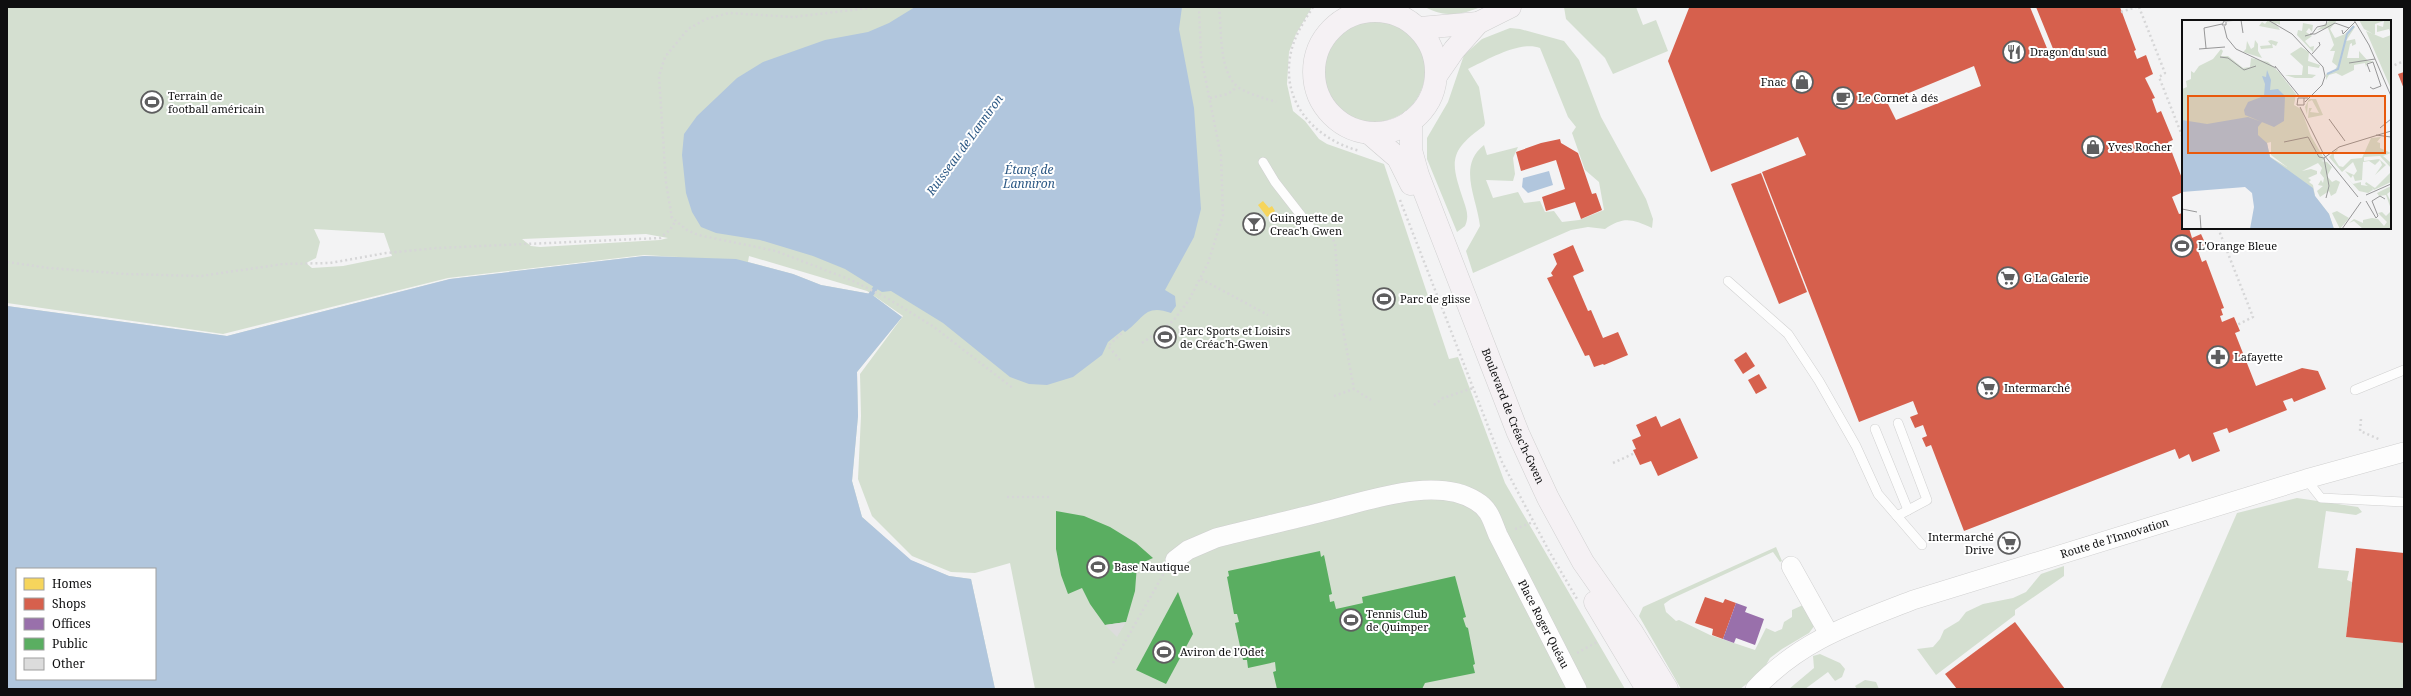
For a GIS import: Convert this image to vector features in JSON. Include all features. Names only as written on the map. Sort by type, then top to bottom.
[{"type":"street","points":[[1329,30],[1330,7]]},
{"type":"street","points":[[1420,28],[1478,23],[1510,7]]},
{"type":"street","points":[[1380,9],[1404,18],[1420,28],[1433,50],[1436,76],[1434,91],[1428,104],[1411,121],[1367,142],[1350,128],[1336,120],[1324,106],[1316,91],[1314,65],[1322,41],[1329,30],[1342,20],[1357,13],[1380,9]]},
{"type":"street","points":[[1436,76],[1454,50],[1478,23]]},
{"type":"street","name":"Boulevard de Créac'h-Gwen","points":[[1411,121],[1411,150],[1418,175],[1526,452],[1555,513],[1583,562],[1632,632],[1667,689]]},
{"type":"street","name":"Boulevard de Créac'h-Gwen","points":[[1367,142],[1398,158],[1404,168],[1494,401],[1527,478],[1552,529],[1647,689]]},
{"type":"street","name":"Route de l'Innovation","points":[[1754,689],[1796,652],[1829,634],[1937,592],[2306,479],[2404,452]]},
{"type":"street","name":"Place Roger Quéau","points":[[1175,560],[1192,548],[1216,538],[1393,495],[1433,490],[1454,492],[1481,504],[1490,515],[1498,535],[1577,689]]},
{"type":"street","points":[[1791,566],[1829,634]]},
{"type":"lane","points":[[1263,162],[1269,174],[1310,226]]},
{"type":"lane","points":[[1728,282],[1788,334],[1819,380],[1856,446],[1878,494],[1922,545]]},
{"type":"lane","points":[[2355,390],[2404,370]]},
{"type":"lane","points":[[1897,516],[1927,500],[1898,423]]},
{"type":"lane","points":[[1875,429],[1908,510]]},
{"type":"lane","points":[[2306,479],[2321,498],[2404,502]]},
{"type":"path","points":[[877,7],[793,17],[729,13],[702,20],[684,33],[665,57],[660,70],[658,85],[666,183],[670,211],[675,222],[698,235],[782,253],[822,267],[880,294],[945,334],[1014,389]]},
{"type":"path","points":[[1142,343],[1173,321],[1201,279],[1213,248],[1224,209],[1221,156],[1201,57],[1199,7]]},
{"type":"path","points":[[1219,7],[1224,63],[1230,78],[1238,87],[1276,102]]},
{"type":"path","points":[[1313,7],[1296,35],[1292,48],[1290,76],[1294,97],[1308,120],[1322,135],[1340,145],[1367,142]]},
{"type":"path","points":[[2122,12],[2138,7],[2165,73],[2159,77],[2182,135]]},
{"type":"path","points":[[2391,67],[2404,61]]},
{"type":"path","points":[[1210,98],[1228,94],[1238,87]]},
{"type":"path","points":[[1399,197],[1410,226]]},
{"type":"path","points":[[7,262],[49,268],[126,274],[201,276],[283,264],[330,263],[430,248],[660,238],[670,230],[675,222]]},
{"type":"path","points":[[1323,229],[1330,234],[1335,243],[1340,314],[1354,388],[1372,400]]},
{"type":"path","points":[[2218,229],[2253,317],[2237,325]]},
{"type":"path","points":[[1201,279],[1268,315]]},
{"type":"path","points":[[1120,360],[1108,346],[1122,333]]},
{"type":"path","points":[[1334,396],[1354,388]]},
{"type":"path","points":[[1434,405],[1443,398],[1473,388]]},
{"type":"path","points":[[2360,431],[2361,419]]},
{"type":"path","points":[[1613,462],[1634,453]]},
{"type":"path","points":[[1007,497],[1050,497]]},
{"type":"path","points":[[1113,663],[1164,573],[1175,560]]},
{"type":"path","points":[[1562,660],[1601,640]]},
{"type":"green space","points":[[7,7],[1312,7],[1296,34],[1289,52],[1287,84],[1293,111],[1305,121],[1319,139],[1327,144],[1384,164],[1449,359],[1458,357],[1505,483],[1625,689],[1035,689],[1010,563],[975,573],[951,572],[912,556],[872,516],[858,479],[861,416],[860,374],[903,316],[867,291],[749,256],[748,262],[793,274],[821,285],[871,294],[902,317],[857,372],[858,416],[852,481],[862,517],[910,560],[949,576],[971,579],[995,689],[7,689],[7,306],[227,336],[450,279],[644,256],[679,257],[644,255],[448,278],[223,334],[7,303]],"holes":[[[314,229],[384,233],[392,256],[343,266],[312,268],[306,263],[316,258],[320,242]],[[646,234],[668,238],[660,240],[540,247],[531,246],[522,239]]]},
{"type":"green space","points":[[1425,7],[1480,7],[1459,14],[1445,14]]},
{"type":"green space","points":[[1564,7],[1636,7],[1643,25],[1656,20],[1668,51],[1613,74],[1605,58],[1566,19]]},
{"type":"green space","points":[[1374,20],[1394,23],[1403,28],[1417,42],[1422,51],[1425,71],[1422,91],[1417,100],[1403,114],[1394,119],[1374,122],[1354,119],[1345,114],[1331,100],[1326,91],[1323,71],[1326,51],[1331,42],[1345,28],[1354,23]]},
{"type":"green space","points":[[1510,28],[1520,29],[1564,41],[1579,60],[1601,117],[1646,199],[1653,219],[1652,228],[1628,220],[1618,222],[1605,229],[1588,227],[1571,230],[1473,273],[1466,251],[1480,226],[1470,172],[1476,153],[1484,145],[1487,155],[1518,147],[1513,158],[1515,174],[1513,181],[1486,180],[1493,198],[1518,192],[1524,203],[1540,201],[1545,212],[1554,211],[1562,222],[1579,220],[1604,210],[1599,182],[1585,170],[1572,133],[1576,127],[1568,117],[1540,48],[1532,46],[1523,47],[1494,56],[1468,69],[1479,87],[1485,123],[1484,126],[1463,143],[1455,159],[1456,177],[1467,214],[1465,226],[1457,232],[1427,159],[1427,138],[1448,102],[1464,55],[1482,39]]},
{"type":"green space","points":[[2297,498],[2358,507],[2362,512],[2356,515],[2326,511],[2318,568],[2349,571],[2347,580],[2352,582],[2346,637],[2404,643],[2404,689],[2160,689],[2237,513]]},
{"type":"green space","points":[[1776,547],[1782,561],[1780,562],[1773,552],[1671,599],[1664,604],[1666,612],[1676,621],[1679,620],[1710,635],[1755,650],[1766,628],[1775,632],[1782,629],[1784,622],[1792,617],[1792,610],[1803,605],[1815,625],[1809,633],[1770,658],[1762,672],[1740,689],[1681,689],[1639,616],[1643,607]]},
{"type":"green space","points":[[2064,566],[2064,576],[2015,610],[2015,615],[1936,675],[1917,649],[1933,647],[1940,639],[1944,630],[1959,621],[1966,612],[1983,604],[2013,598],[2026,592],[2041,574]]},
{"type":"green space","points":[[1820,654],[1840,663],[1845,669],[1842,677],[1835,681],[1828,672],[1805,689],[1789,689],[1814,668],[1813,656]]},
{"type":"green space","points":[[1865,680],[1876,682],[1879,689],[1857,689],[1855,686]]},
{"type":"water","name":"Étang de Lanniron","points":[[915,7],[1182,7],[1179,29],[1194,108],[1201,209],[1194,237],[1165,290],[1175,296],[1176,306],[1171,313],[1162,310],[1149,311],[1125,332],[1123,330],[1108,342],[1102,355],[1073,377],[1047,385],[1029,384],[1010,377],[943,323],[891,291],[882,292],[845,269],[813,256],[760,240],[716,233],[701,227],[692,212],[686,193],[682,155],[684,134],[697,116],[737,78],[763,62],[825,40],[868,32],[889,23]]},
{"type":"water","points":[[1549,171],[1553,185],[1528,193],[1522,187],[1523,178]]},
{"type":"water","points":[[644,256],[736,259],[793,274],[821,285],[871,294],[902,317],[857,372],[858,416],[852,481],[862,517],[911,560],[949,576],[971,579],[995,689],[7,689],[7,306],[227,336],[450,279]]},
{"type":"building: Homes","points":[[1263,201],[1269,208],[1272,206],[1275,211],[1267,217],[1258,205]]},
{"type":"building: Shops","name":"G La Galerie","points":[[1693,7],[2030,7],[2051,58],[2056,56],[2036,7],[2120,7],[2136,50],[2134,51],[2137,59],[2146,55],[2153,74],[2145,78],[2155,98],[2152,99],[2157,113],[2161,111],[2173,140],[2168,142],[2182,178],[2182,192],[2172,197],[2179,214],[2182,213],[2182,229],[2189,229],[2192,238],[2201,234],[2207,247],[2198,251],[2202,262],[2206,260],[2224,308],[2221,309],[2223,315],[2220,316],[2222,322],[2234,317],[2240,331],[2235,333],[2256,386],[2302,368],[2318,371],[2326,389],[2294,402],[2292,398],[2283,401],[2287,410],[2229,433],[2227,428],[2213,433],[2220,451],[2192,462],[2189,454],[2179,459],[2175,449],[1964,531],[1931,445],[1926,447],[1922,438],[1927,436],[1923,425],[1915,428],[1910,417],[1918,414],[1913,401],[1859,422],[1762,172],[1806,155],[1798,137],[1711,172],[1668,61],[1689,8]],"holes":[[[1974,66],[1981,86],[1896,120],[1887,102]]]},
{"type":"building: Shops","points":[[2404,72],[2404,89],[2398,74]]},
{"type":"building: Shops","points":[[1560,139],[1561,143],[1578,153],[1592,194],[1596,193],[1602,210],[1581,219],[1575,202],[1546,211],[1542,197],[1565,189],[1556,160],[1521,171],[1516,152],[1541,143]]},
{"type":"building: Shops","points":[[1761,173],[1807,292],[1779,304],[1731,184]]},
{"type":"building: Shops","points":[[1573,245],[1584,271],[1573,276],[1588,311],[1591,310],[1603,338],[1618,332],[1628,355],[1604,365],[1594,367],[1589,355],[1585,356],[1547,278],[1553,276],[1551,273],[1557,264],[1553,254]]},
{"type":"building: Shops","points":[[1746,352],[1755,366],[1743,374],[1734,360]]},
{"type":"building: Shops","points":[[1759,374],[1767,388],[1756,394],[1748,380]]},
{"type":"building: Shops","points":[[1656,416],[1661,427],[1680,418],[1698,458],[1658,476],[1651,461],[1640,465],[1633,450],[1636,449],[1632,440],[1641,436],[1636,425]]},
{"type":"building: Shops","points":[[2356,548],[2404,553],[2404,643],[2346,637]]},
{"type":"building: Shops","points":[[1705,597],[1723,603],[1725,599],[1736,603],[1723,639],[1712,635],[1713,629],[1695,623]]},
{"type":"building: Shops","points":[[2015,622],[2065,689],[1957,689],[1945,674]]},
{"type":"building: Offices","points":[[1736,603],[1747,607],[1745,612],[1764,619],[1755,645],[1736,638],[1734,643],[1723,639]]},
{"type":"building: Public","name":"Base Nautique","points":[[1056,511],[1084,516],[1110,527],[1136,543],[1153,558],[1137,565],[1135,591],[1126,622],[1105,625],[1090,604],[1082,588],[1068,594],[1061,575],[1056,549]]},
{"type":"building: Public","name":"Tennis Club de Quimper","points":[[1320,551],[1321,557],[1324,555],[1332,594],[1329,595],[1330,602],[1334,601],[1336,609],[1363,603],[1362,597],[1455,576],[1466,617],[1463,618],[1466,627],[1468,628],[1475,664],[1473,665],[1475,673],[1425,683],[1422,689],[1277,689],[1273,672],[1276,671],[1275,662],[1248,668],[1247,660],[1243,660],[1235,623],[1239,622],[1237,614],[1234,614],[1227,577],[1229,576],[1228,571]]},
{"type":"building: Public","name":"Aviron de l'Odet","points":[[1178,592],[1193,634],[1166,684],[1136,670]]},
{"type":"building: Other","points":[[1126,622],[1117,637],[1105,625]]},
{"type":"waterway","name":"Ruisseau de Lanniron","points":[[868,299],[878,284]]},
{"type":"place","name":"Dragon du sud","points":[[2014,52]]},
{"type":"place","name":"Fnac","points":[[1802,82]]},
{"type":"place","name":"Le Cornet à dés","points":[[1843,98]]},
{"type":"place","name":"Terrain de football américain","points":[[152,102]]},
{"type":"place","name":"Yves Rocher","points":[[2093,147]]},
{"type":"place","name":"Guinguette de Creac'h Gwen","points":[[1254,224]]},
{"type":"place","name":"L'Orange Bleue","points":[[2182,246]]},
{"type":"place","name":"G La Galerie","points":[[2008,278]]},
{"type":"place","name":"Parc de glisse","points":[[1384,299]]},
{"type":"place","name":"Parc Sports et Loisirs de Créac'h-Gwen","points":[[1165,337]]},
{"type":"place","name":"Lafayette","points":[[2218,357]]},
{"type":"place","name":"Intermarché","points":[[1988,388]]},
{"type":"place","name":"Intermarché Drive","points":[[2009,543]]},
{"type":"place","name":"Base Nautique","points":[[1098,567]]},
{"type":"place","name":"Tennis Club de Quimper","points":[[1351,620]]},
{"type":"place","name":"Aviron de l'Odet","points":[[1164,652]]}]
